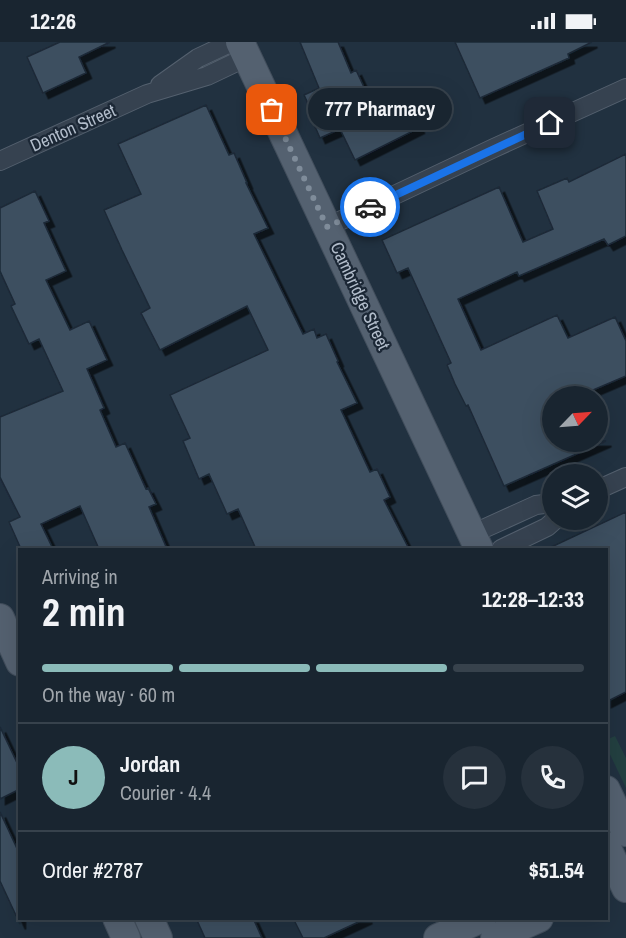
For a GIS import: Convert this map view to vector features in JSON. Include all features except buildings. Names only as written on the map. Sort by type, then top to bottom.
[{"type":"main road","name":"Cambridge Street","points":[[240,47],[476,541]]},
{"type":"main road","points":[[0,618],[18,658]]},
{"type":"main road","points":[[608,794],[626,832]]},
{"type":"main road","points":[[118,920],[126,938]]},
{"type":"main road","points":[[150,920],[158,938]]},
{"type":"main road","points":[[438,938],[478,920]]},
{"type":"main road","points":[[495,938],[536,920]]},
{"type":"street","name":"Denton Street","points":[[0,161],[147,94],[207,76],[240,47]]},
{"type":"street","points":[[327,227],[626,88]]},
{"type":"street","points":[[608,485],[626,477]]},
{"type":"street","points":[[476,541],[536,505],[542,504]]},
{"type":"street","points":[[503,548],[542,528]]},
{"type":"green space","points":[[615,736],[626,758],[626,788],[608,750],[608,739]]},
{"type":"way so far","points":[[272,110],[327,227],[370,207]]},
{"type":"place","name":"777 Pharmacy","points":[[272,110]]},
{"type":"route","points":[[370,207],[550,123]]}]
